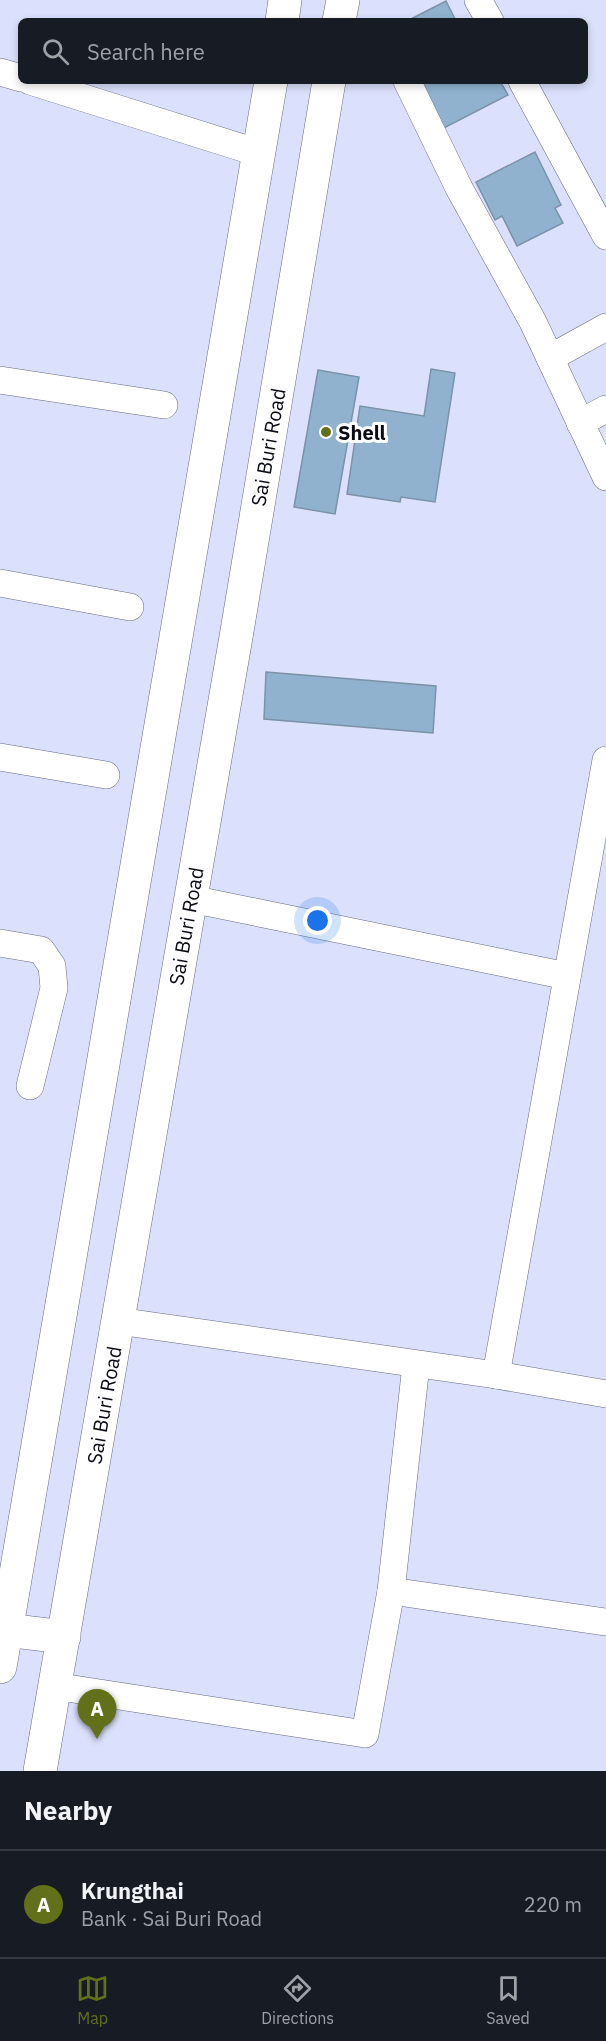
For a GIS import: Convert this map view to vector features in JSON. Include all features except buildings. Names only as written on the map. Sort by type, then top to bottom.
[{"type":"main road","points":[[282,18],[285,0]]},
{"type":"main road","points":[[0,1667],[3,1630],[270,84]]},
{"type":"main road","name":"Sai Buri Road","points":[[40,1771],[191,899],[328,84]]},
{"type":"main road","points":[[3,1630],[64,1637]]},
{"type":"street","points":[[478,0],[488,18]]},
{"type":"street","points":[[0,72],[18,77]]},
{"type":"street","points":[[40,84],[259,153]]},
{"type":"street","points":[[408,84],[459,188],[533,322],[606,477]]},
{"type":"street","points":[[524,84],[606,236]]},
{"type":"street","points":[[550,358],[606,327]]},
{"type":"street","points":[[0,380],[164,405]]},
{"type":"street","points":[[580,423],[606,409]]},
{"type":"street","points":[[0,583],[130,607]]},
{"type":"street","points":[[0,757],[106,775]]},
{"type":"street","points":[[496,1375],[606,760]]},
{"type":"street","points":[[191,899],[567,976]]},
{"type":"street","points":[[0,943],[41,950],[52,966],[54,988],[30,1086]]},
{"type":"street","points":[[118,1321],[496,1375],[606,1394]]},
{"type":"street","points":[[54,1686],[365,1734],[391,1591],[416,1365]]},
{"type":"street","points":[[391,1591],[605,1622]]},
{"type":"place","name":"Shell","points":[[326,432]]},
{"type":"place","name":"Krungthai","points":[[97,1739]]}]
